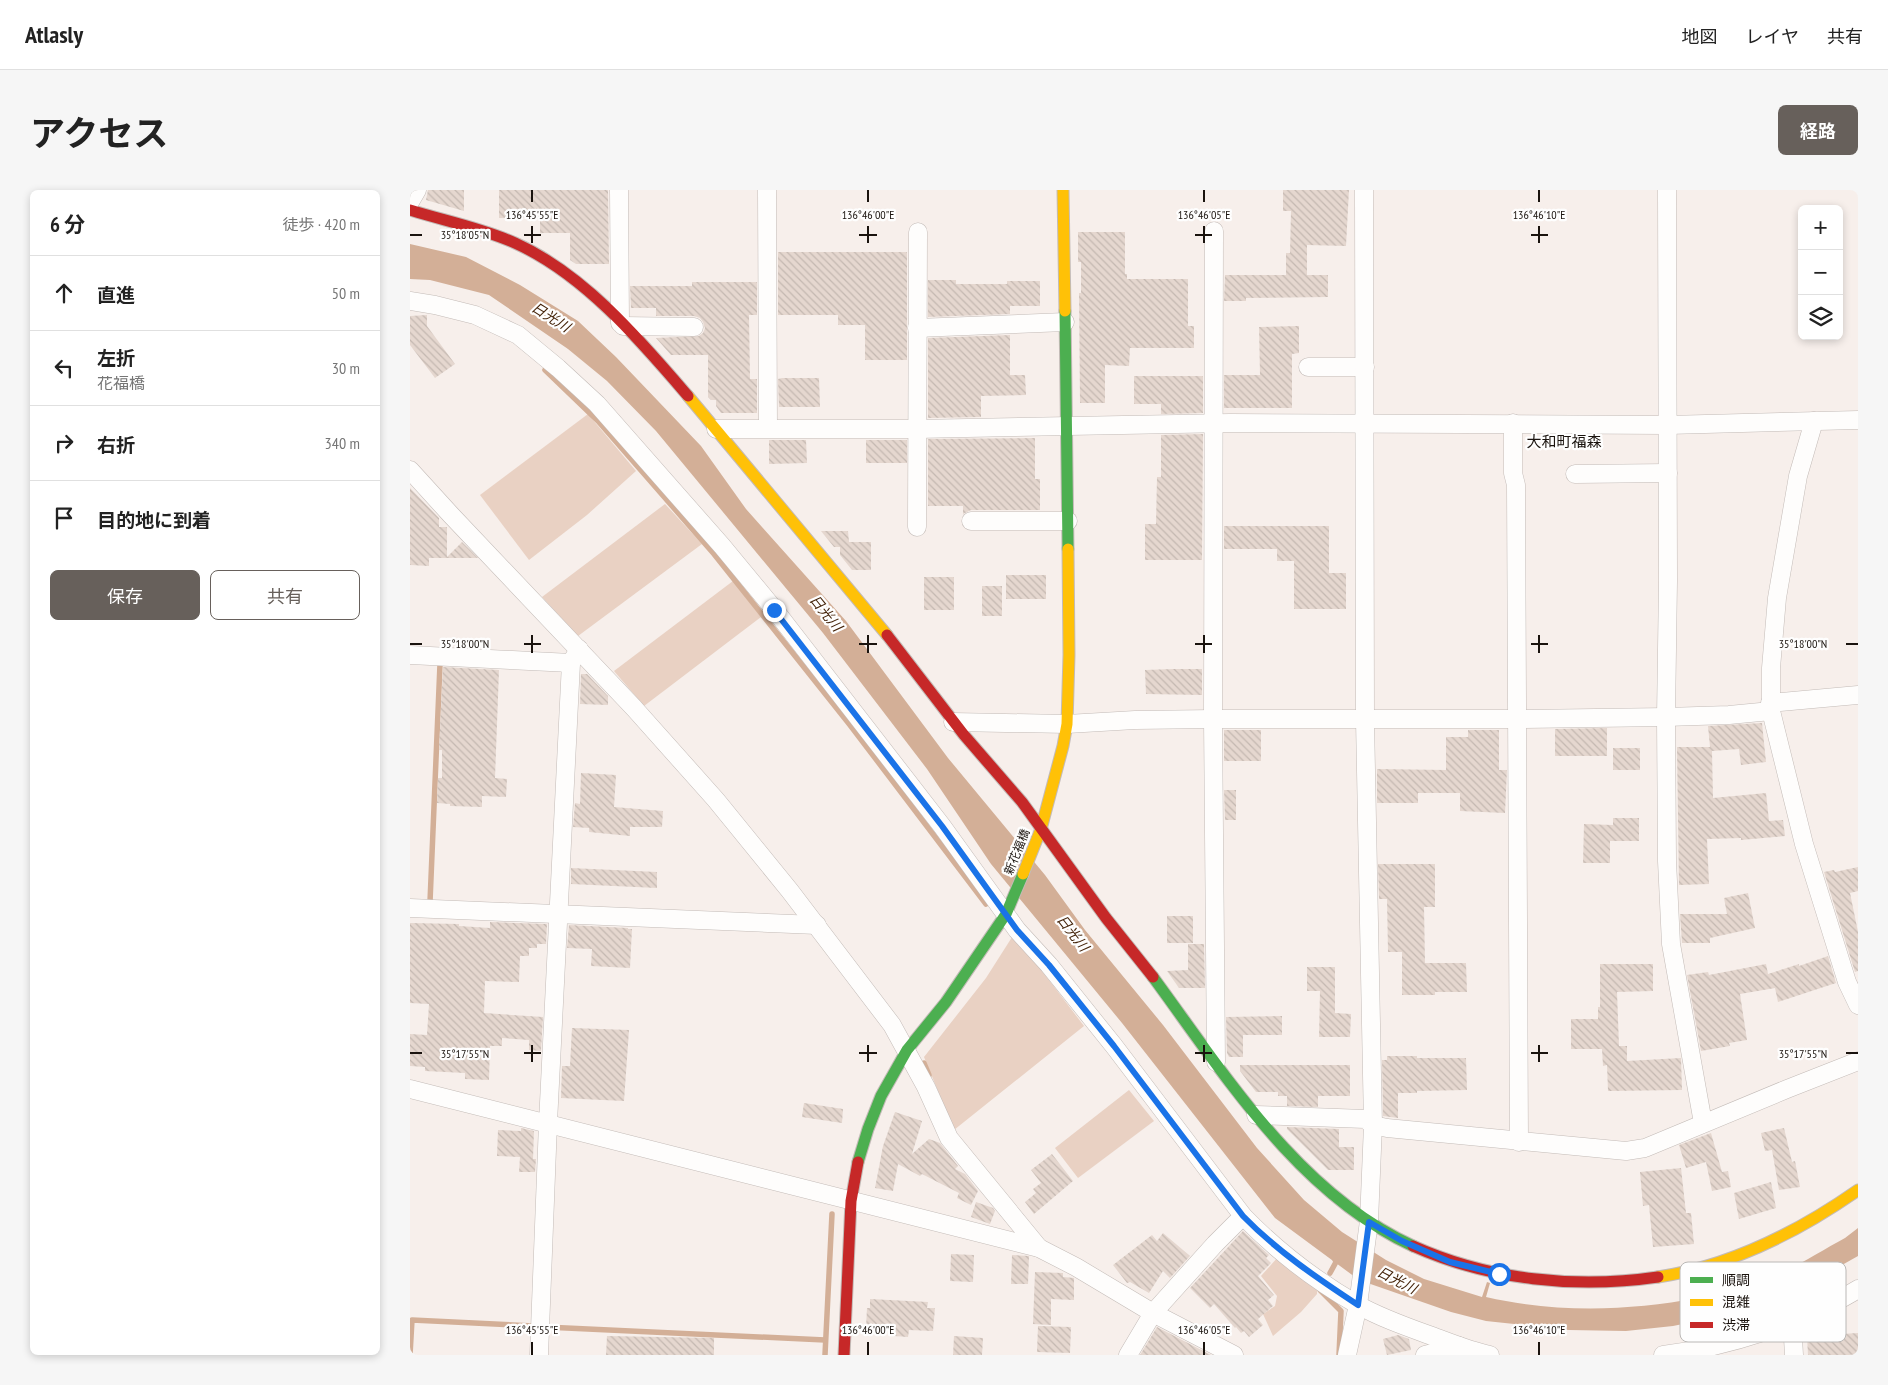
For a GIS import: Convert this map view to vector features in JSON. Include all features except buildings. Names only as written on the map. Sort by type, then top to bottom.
[{"type":"street","points":[[410,202],[417,190]]},
{"type":"street","points":[[619,190],[622,325]]},
{"type":"street","points":[[767,190],[768,428]]},
{"type":"street","name":"新花福橋","points":[[844,1355],[851,1201],[858,1163],[868,1129],[881,1096],[907,1050],[946,1002],[1006,914],[1041,829],[1063,746],[1066,724],[1069,655],[1063,190]]},
{"type":"street","points":[[1347,1355],[1359,1302],[1369,1224],[1373,1124],[1365,720],[1364,190]]},
{"type":"street","points":[[1668,190],[1667,861],[1671,944],[1703,1123]]},
{"type":"street","points":[[410,210],[493,234],[526,248],[545,259],[588,292],[665,370],[859,600],[954,722],[1017,796],[1110,923],[1146,967],[1256,1115],[1299,1164],[1334,1196],[1369,1224],[1402,1241],[1450,1262],[1474,1268],[1508,1275],[1552,1280],[1605,1282],[1633,1281],[1680,1271]]},
{"type":"street","points":[[1214,231],[1213,719],[1216,1062]]},
{"type":"street","points":[[917,527],[918,232]]},
{"type":"street","points":[[410,301],[475,315],[518,335],[597,404],[722,546],[774,610],[942,826],[1006,914],[1114,1046],[1243,1216],[1278,1250],[1317,1278],[1359,1302],[1402,1325],[1490,1355]]},
{"type":"street","points":[[917,328],[1065,322]]},
{"type":"street","points":[[622,325],[694,327]]},
{"type":"street","points":[[1308,367],[1364,367]]},
{"type":"street","points":[[716,429],[916,429],[1214,424],[1668,425],[1858,420]]},
{"type":"street","points":[[1814,421],[1798,476],[1777,598],[1771,668],[1771,707],[1804,844],[1847,982],[1858,1005]]},
{"type":"street","points":[[1513,424],[1513,473],[1516,485],[1520,1142]]},
{"type":"street","points":[[410,470],[575,656],[634,708],[716,800],[817,925],[892,1026],[926,1087],[949,1138],[1039,1248]]},
{"type":"street","points":[[1575,474],[1668,473]]},
{"type":"street","points":[[971,521],[1068,521]]},
{"type":"street","points":[[410,655],[575,656]]},
{"type":"street","points":[[539,1355],[548,1123],[575,656]]},
{"type":"street","points":[[954,722],[1066,724],[1135,720],[1213,719],[1365,720],[1666,717],[1729,715],[1858,695]]},
{"type":"street","points":[[410,908],[817,925]]},
{"type":"street","points":[[1256,1115],[1365,1119],[1373,1124],[1395,1129],[1626,1151],[1645,1148],[1858,1061]]},
{"type":"street","points":[[410,1089],[1039,1248],[1153,1313],[1234,1355]]},
{"type":"street","points":[[1720,1262],[1745,1254],[1830,1210],[1858,1190]]},
{"type":"street","points":[[1128,1355],[1153,1313],[1243,1216]]},
{"type":"street","points":[[1846,1295],[1858,1289]]},
{"type":"street","points":[[1663,1355],[1733,1342]]},
{"type":"street","points":[[1793,1342],[1794,1355]]},
{"type":"street","points":[[1425,1355],[1459,1346]]},
{"type":"shaded area","points":[[588,414],[636,471],[587,515],[529,560],[480,495]]},
{"type":"shaded area","points":[[665,504],[702,544],[578,636],[542,597]]},
{"type":"shaded area","points":[[733,581],[761,617],[644,706],[614,671]]},
{"type":"shaded area","points":[[1014,934],[1084,1026],[954,1130],[924,1057],[986,978]]},
{"type":"shaded area","points":[[1129,1090],[1154,1121],[1078,1178],[1055,1148]]},
{"type":"shaded area","points":[[1278,1257],[1317,1286],[1317,1294],[1301,1312],[1273,1336],[1263,1314],[1275,1306],[1277,1296],[1261,1276]]},
{"type":"water","name":"日光川","points":[[410,244],[466,257],[520,285],[578,321],[616,357],[701,446],[746,509],[846,621],[948,758],[1045,875],[1085,930],[1163,1025],[1257,1148],[1304,1200],[1342,1232],[1386,1260],[1424,1279],[1482,1297],[1487,1282],[1490,1283],[1486,1297],[1539,1306],[1619,1308],[1680,1301],[1680,1325],[1626,1331],[1569,1330],[1486,1321],[1451,1312],[1359,1280],[1275,1218],[1122,1023],[991,864],[927,769],[823,633],[656,431],[607,381],[568,349],[489,295],[430,280],[410,279]]},
{"type":"water","points":[[1858,1228],[1858,1256],[1846,1263],[1803,1262],[1845,1238]]},
{"type":"waterway","points":[[545,370],[598,421],[714,554],[850,725],[986,904]]},
{"type":"waterway","points":[[430,902],[440,664]]},
{"type":"waterway","points":[[924,1063],[929,1075]]},
{"type":"waterway","points":[[825,1355],[832,1214]]},
{"type":"waterway","points":[[1330,1273],[1336,1262],[1334,1257]]},
{"type":"waterway","points":[[1320,1290],[1341,1311],[1339,1355]]},
{"type":"waterway","points":[[410,1355],[412,1320],[533,1326]]},
{"type":"waterway","points":[[545,1327],[825,1340]]},
{"type":"traffic: fast","points":[[1065,311],[1068,549]]},
{"type":"traffic: fast","points":[[858,1162],[881,1096],[907,1050],[946,1002],[1006,914],[1023,874]]},
{"type":"traffic: fast","points":[[1153,977],[1237,1091],[1267,1129],[1300,1164],[1334,1196],[1372,1224],[1413,1246]]},
{"type":"traffic: slow","points":[[1063,190],[1065,311]]},
{"type":"traffic: slow","points":[[688,396],[887,635]]},
{"type":"traffic: slow","points":[[1023,874],[1041,829],[1067,724],[1069,655],[1068,549]]},
{"type":"traffic: slow","points":[[1721,1262],[1788,1233],[1858,1190]]},
{"type":"traffic: slow","points":[[1658,1277],[1680,1273]]},
{"type":"traffic: jam","points":[[410,210],[477,229],[515,243],[540,256],[564,272],[609,310],[688,396]]},
{"type":"traffic: jam","points":[[887,635],[964,735],[1022,802],[1106,918],[1153,977]]},
{"type":"traffic: jam","points":[[844,1355],[851,1201],[858,1162]]},
{"type":"traffic: jam","points":[[1413,1246],[1442,1258],[1472,1267],[1533,1279],[1596,1282],[1658,1277]]},
{"type":"district","name":"大和町福森","points":[[1564,442]]},
{"type":"route","points":[[774,610],[942,826],[1017,930],[1049,965],[1114,1046],[1243,1216],[1257,1231],[1278,1250],[1358,1305],[1369,1222],[1402,1241],[1450,1262],[1499,1274]]}]
